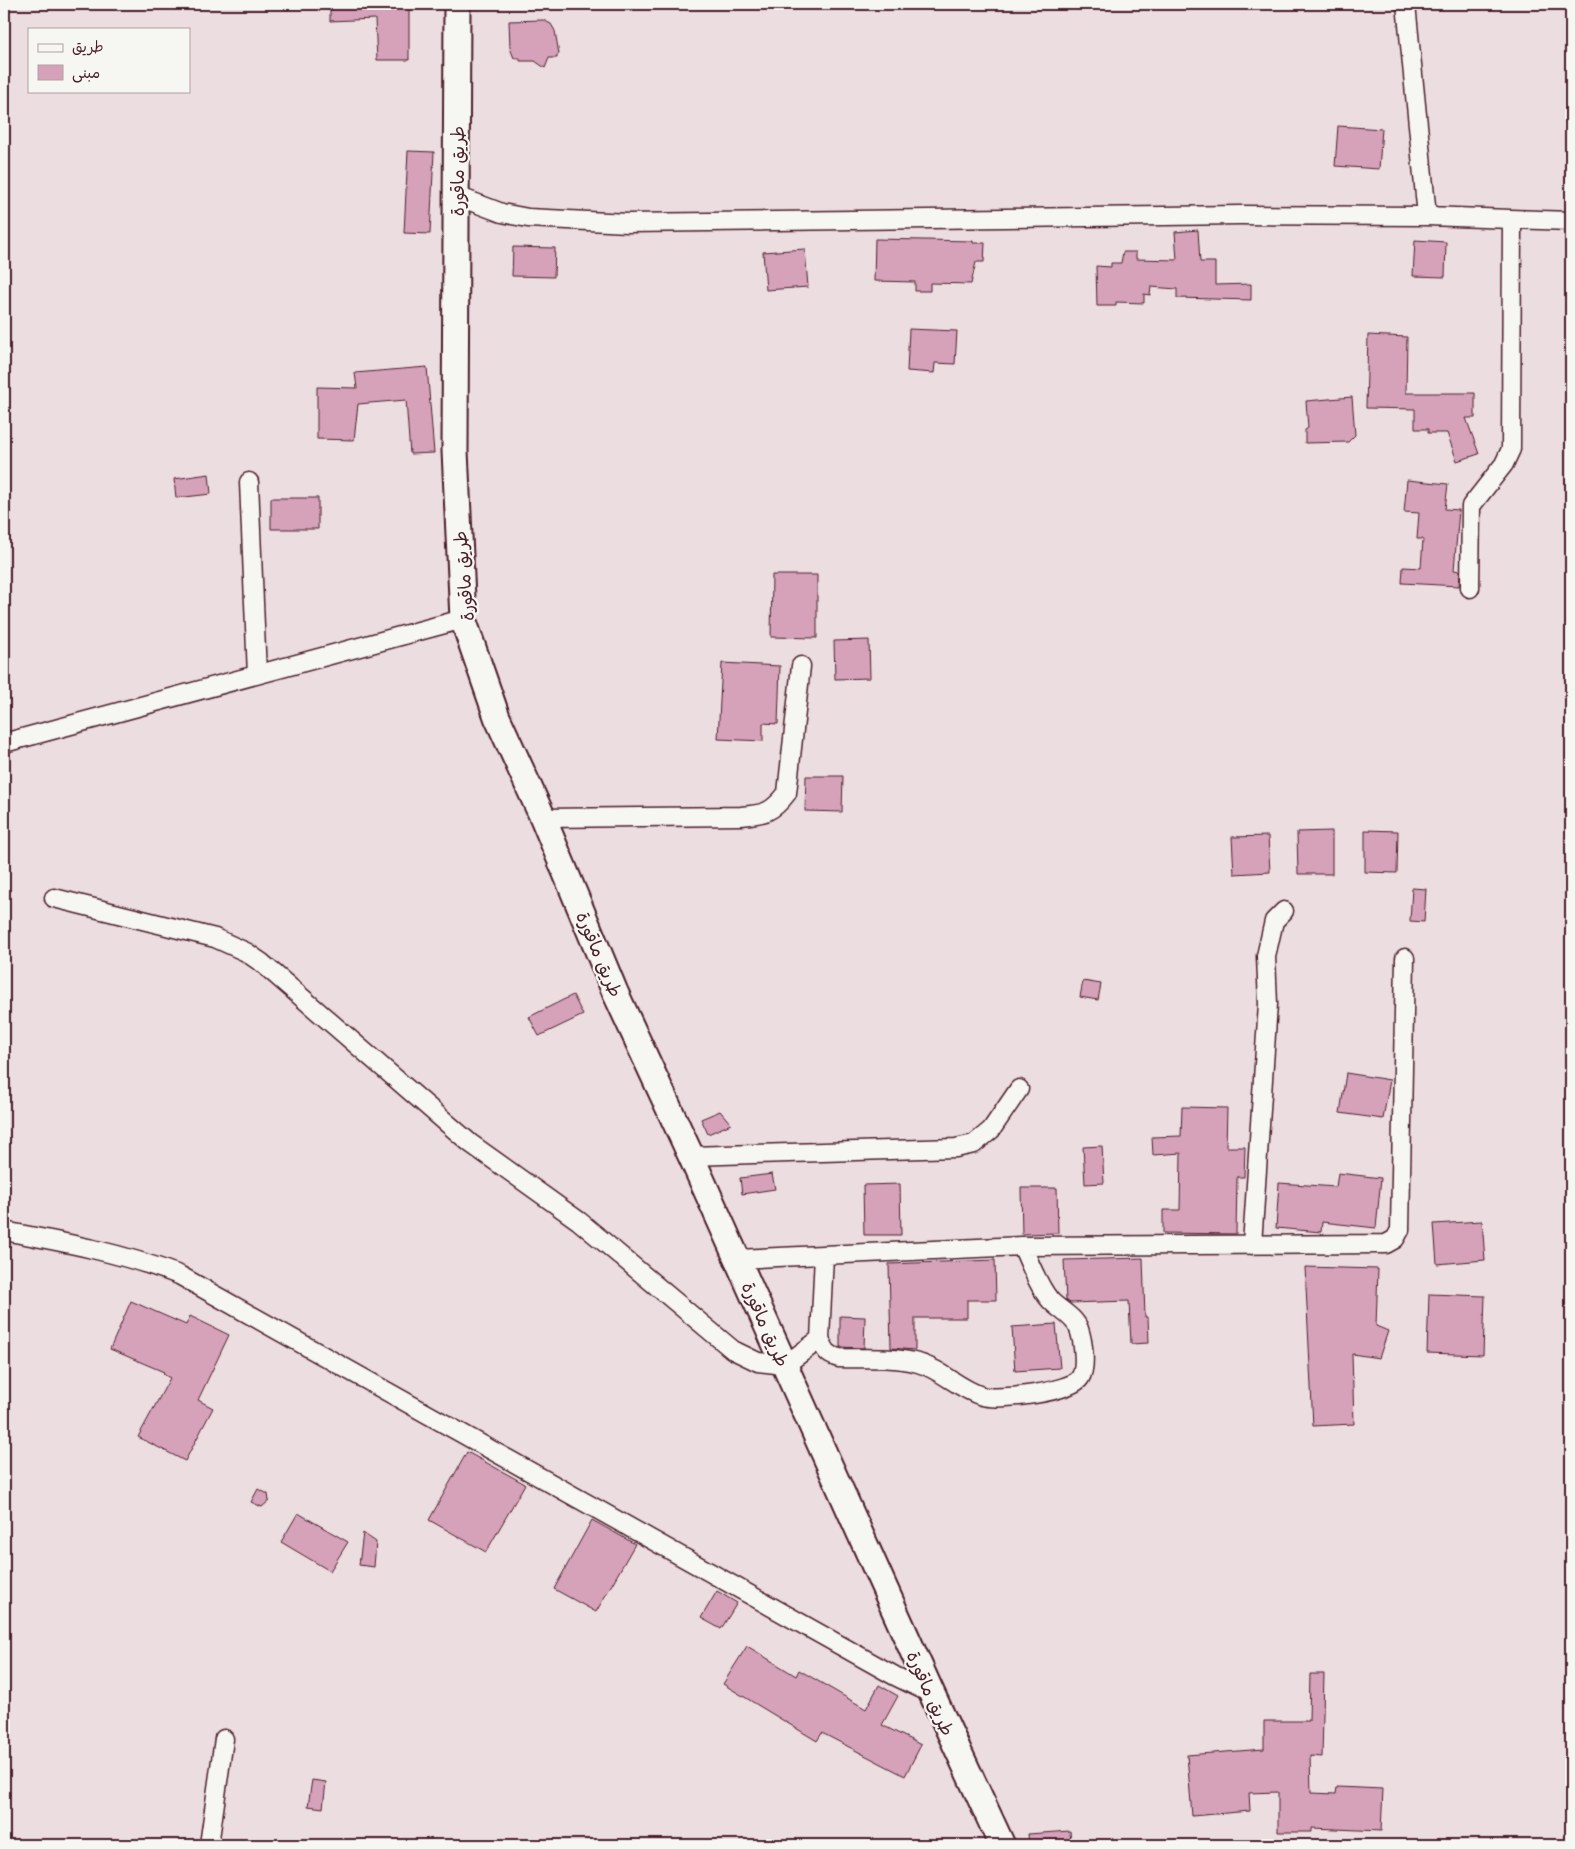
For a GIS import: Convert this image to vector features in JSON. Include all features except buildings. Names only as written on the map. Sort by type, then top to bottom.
[{"type":"street","name":"طريق ماقورة","points":[[457,4],[455,451],[463,619],[497,717],[543,818],[615,992],[1002,1845]]},
{"type":"street","points":[[1406,4],[1427,216]]},
{"type":"street","points":[[457,196],[502,214],[528,218],[628,222],[1240,215],[1427,216],[1571,221]]},
{"type":"street","points":[[1470,588],[1472,506],[1504,464],[1511,449],[1512,220]]},
{"type":"street","points":[[249,482],[257,675]]},
{"type":"street","points":[[4,743],[463,619]]},
{"type":"street","points":[[543,818],[741,816],[762,814],[776,808],[787,793],[801,666]]},
{"type":"street","points":[[54,898],[215,938],[246,952],[470,1143],[579,1221],[732,1350],[758,1362],[785,1365],[820,1339]]},
{"type":"street","points":[[1252,1245],[1268,1004],[1266,956],[1274,921],[1284,912]]},
{"type":"street","points":[[736,1259],[1022,1246],[1386,1244],[1395,1239],[1400,1230],[1405,958]]},
{"type":"street","points":[[691,1156],[956,1148],[974,1144],[991,1130],[1019,1089]]},
{"type":"street","points":[[4,1231],[76,1244],[179,1274],[895,1676],[932,1694]]},
{"type":"street","points":[[824,1255],[820,1339],[825,1352],[830,1356],[838,1358],[890,1359],[919,1363],[970,1392],[985,1397],[1015,1397],[1072,1386],[1080,1379],[1083,1371],[1082,1340],[1079,1327],[1050,1300],[1022,1246]]},
{"type":"street","points":[[208,1845],[224,1738]]}]
